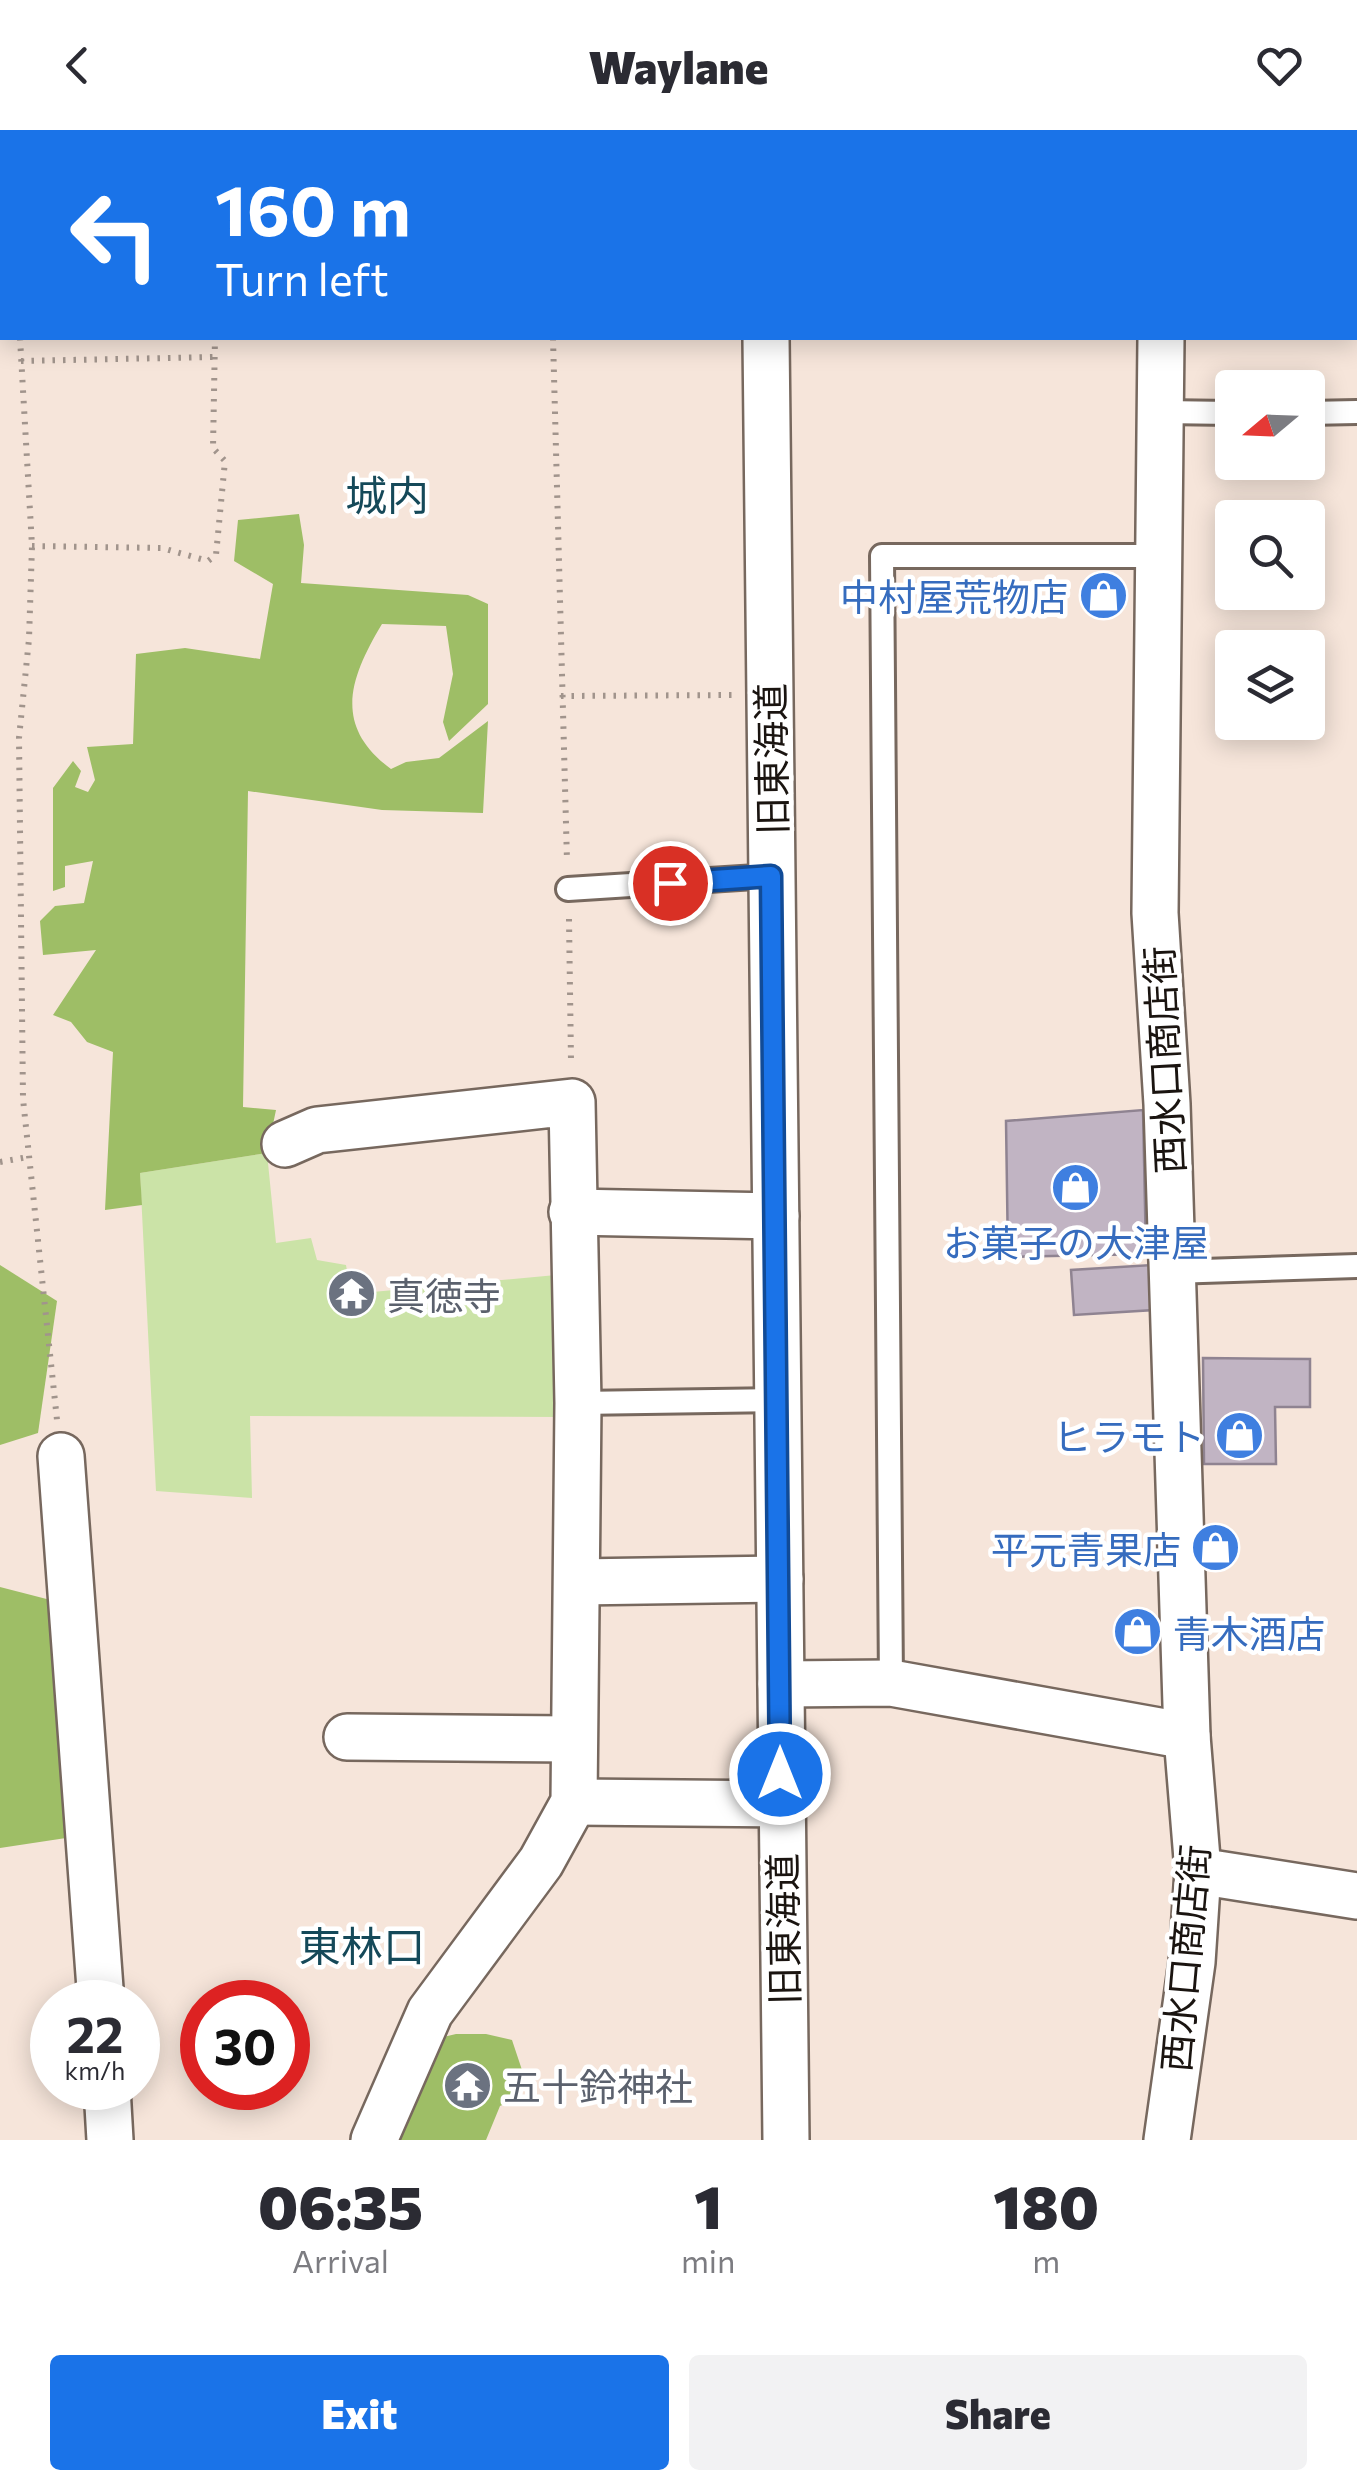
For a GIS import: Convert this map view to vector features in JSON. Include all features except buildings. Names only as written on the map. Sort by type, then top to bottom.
[{"type":"street","name":"旧東海道","points":[[766,340],[786,2140]]},
{"type":"street","name":"西水口商店街","points":[[1161,340],[1155,913],[1172,1272],[1187,1736],[1198,1871],[1192,1962],[1167,2140]]},
{"type":"street","points":[[286,1144],[318,1130],[572,1102],[578,1403],[574,1802],[541,1862],[430,2012],[374,2140]]},
{"type":"street","points":[[572,1212],[776,1216]]},
{"type":"street","points":[[61,1456],[99,1980]]},
{"type":"street","points":[[577,1582],[780,1580]]},
{"type":"street","points":[[781,1684],[891,1683],[1187,1736]]},
{"type":"street","points":[[348,1737],[574,1739]]},
{"type":"street","points":[[574,1802],[780,1804]]},
{"type":"street","points":[[1198,1871],[1357,1896]]},
{"type":"street","points":[[108,2110],[110,2140]]},
{"type":"lane","points":[[1162,412],[1215,413]]},
{"type":"lane","points":[[1325,413],[1357,412]]},
{"type":"lane","points":[[891,1683],[882,556],[1156,556]]},
{"type":"lane","points":[[568,889],[771,876]]},
{"type":"lane","points":[[1172,1272],[1357,1266]]},
{"type":"lane","points":[[578,1403],[778,1400]]},
{"type":"path","points":[[803,130],[853,130]]},
{"type":"path","points":[[20,340],[32,546],[30,639],[19,738],[23,1099],[61,1456]]},
{"type":"path","points":[[32,546],[162,548],[208,561],[216,555],[225,460],[213,448],[215,340]]},
{"type":"path","points":[[553,340],[561,696],[769,695]]},
{"type":"path","points":[[21,361],[215,357]]},
{"type":"path","points":[[0,1162],[29,1157]]},
{"type":"green space","points":[[299,514],[304,545],[301,583],[468,595],[488,604],[488,704],[449,741],[443,722],[453,674],[446,626],[382,624],[361,664],[352,701],[360,736],[391,769],[406,762],[439,758],[488,721],[483,813],[382,810],[248,791],[243,1107],[276,1110],[267,1153],[140,1173],[142,1205],[105,1210],[113,1052],[87,1042],[71,1022],[53,1015],[96,950],[43,955],[40,921],[55,906],[84,903],[93,861],[65,866],[65,887],[53,891],[53,788],[73,761],[81,771],[75,787],[88,792],[95,780],[87,747],[133,744],[136,654],[185,648],[260,659],[273,584],[234,561],[238,520]]},
{"type":"green space","name":"真徳寺","points":[[267,1153],[276,1243],[311,1238],[317,1260],[346,1265],[351,1294],[556,1275],[561,1417],[250,1416],[252,1498],[156,1491],[140,1173]]},
{"type":"green space","points":[[0,1265],[57,1301],[38,1433],[0,1445]]},
{"type":"green space","points":[[0,1587],[66,1604],[66,1838],[0,1848]]},
{"type":"green space","name":"五十鈴神社","points":[[486,2034],[512,2040],[525,2079],[520,2097],[500,2106],[486,2140],[392,2140],[435,2039]]},
{"type":"place","name":"中村屋荒物店","points":[[1103,595]]},
{"type":"place","name":"お菓子の大津屋","points":[[1076,1187]]},
{"type":"place","name":"真徳寺","points":[[352,1294]]},
{"type":"place","name":"ヒラモト","points":[[1240,1435]]},
{"type":"place","name":"平元青果店","points":[[1216,1548]]},
{"type":"place","name":"青木酒店","points":[[1138,1632]]},
{"type":"place","name":"五十鈴神社","points":[[468,2085]]},
{"type":"district","name":"城内","points":[[387,494]]},
{"type":"district","name":"東林口","points":[[362,1945]]},
{"type":"route","points":[[670,883],[771,876],[780,1774]]}]
